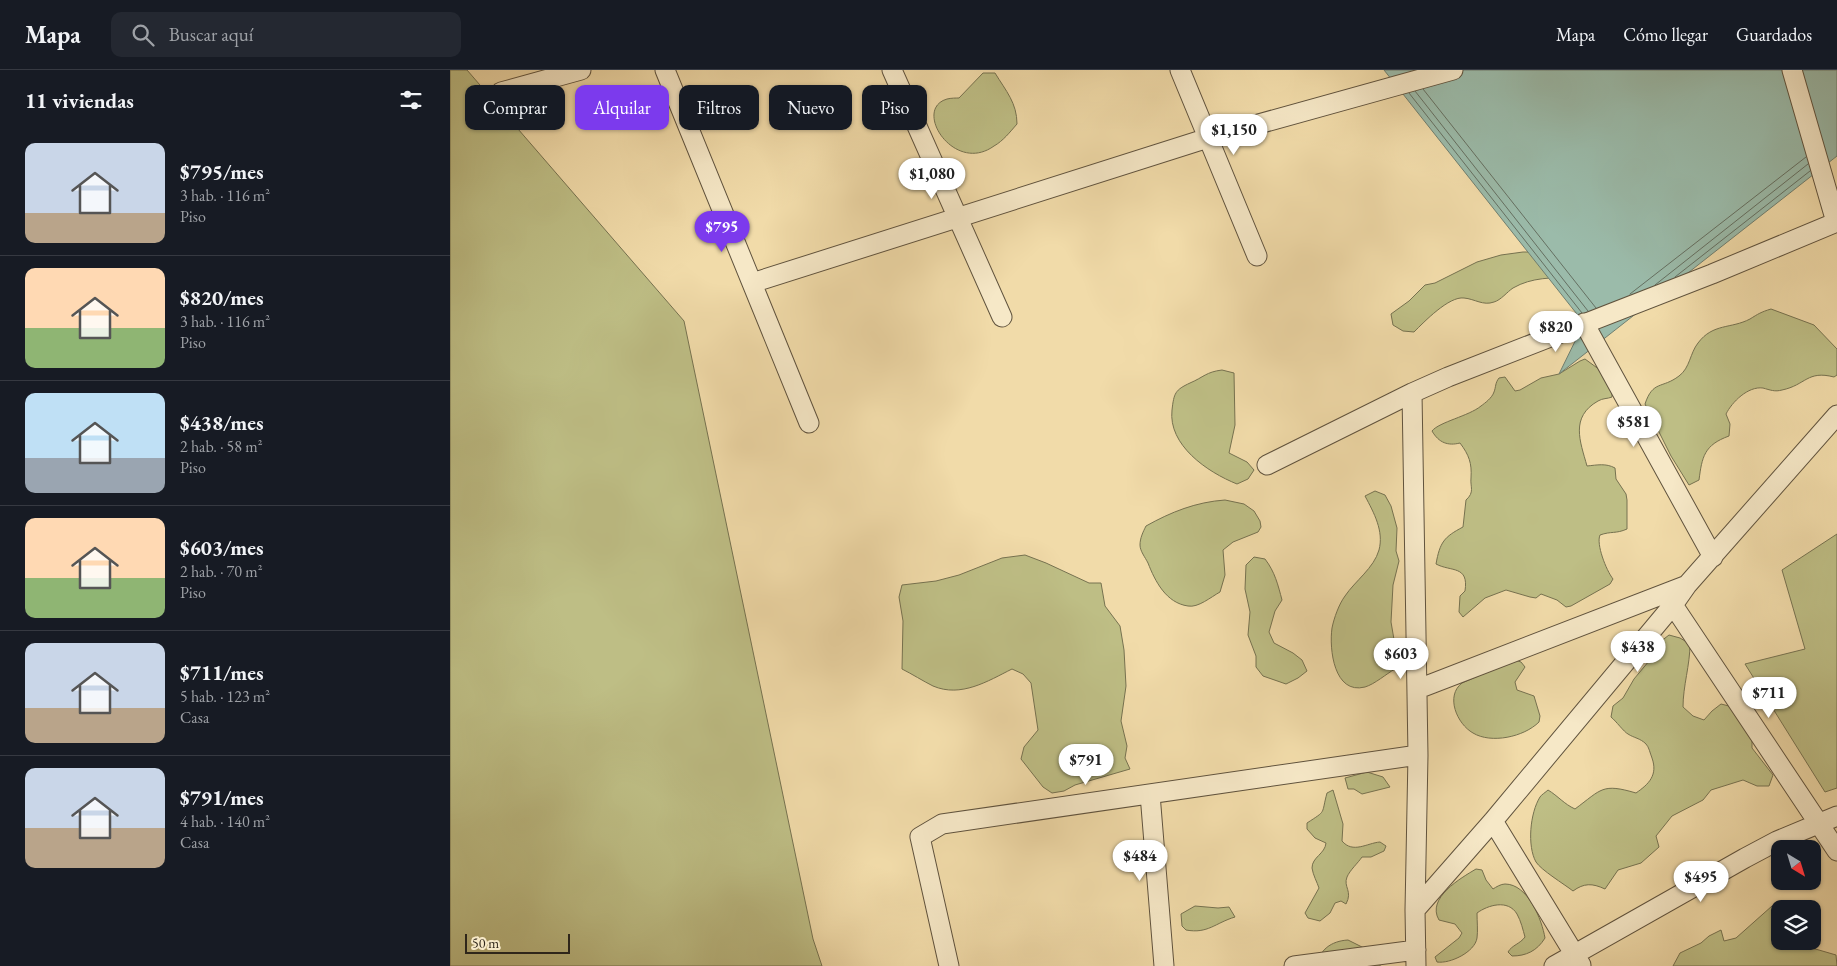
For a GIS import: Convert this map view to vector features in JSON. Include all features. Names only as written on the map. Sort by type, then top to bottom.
[{"type":"street","points":[[527,85],[581,70]]},
{"type":"street","points":[[665,70],[809,423]]},
{"type":"street","points":[[892,70],[1002,317]]},
{"type":"street","points":[[1180,70],[1258,256]]},
{"type":"street","points":[[752,283],[1208,138],[1453,70]]},
{"type":"street","points":[[1268,465],[1412,393],[1584,323],[1712,274],[1836,222],[1792,70]]},
{"type":"street","points":[[1584,323],[1713,557]]},
{"type":"street","points":[[1294,966],[1416,958],[1418,689],[1412,393]]},
{"type":"street","points":[[1415,910],[1493,821],[1673,605],[1687,585],[1837,415]]},
{"type":"street","points":[[1418,689],[1687,585]]},
{"type":"street","points":[[1673,605],[1837,851]]},
{"type":"street","points":[[949,966],[920,837],[942,824],[1418,755]]},
{"type":"street","points":[[1150,794],[1164,966]]},
{"type":"street","points":[[1554,966],[1578,960],[1745,858],[1837,816]]},
{"type":"street","points":[[1493,821],[1578,960]]},
{"type":"green space","points":[[450,70],[467,70],[480,85],[465,85],[465,130],[519,130],[684,321],[813,939],[822,966],[450,966]]},
{"type":"green space","points":[[983,73],[995,73],[1013,103],[1017,124],[994,146],[979,153],[965,152],[952,147],[942,137],[936,126],[934,115],[937,105],[947,99],[959,98]]},
{"type":"green space","points":[[1535,252],[1573,277],[1542,279],[1520,284],[1499,300],[1490,303],[1458,298],[1437,310],[1414,332],[1403,331],[1393,325],[1391,314],[1409,301],[1425,285],[1435,283],[1477,262],[1501,255]]},
{"type":"green space","points":[[1771,309],[1814,325],[1837,349],[1837,375],[1834,377],[1818,375],[1779,391],[1757,388],[1746,392],[1732,405],[1726,414],[1730,424],[1729,436],[1714,443],[1709,448],[1703,458],[1699,480],[1689,485],[1671,456],[1645,404],[1648,396],[1655,388],[1683,373],[1695,347],[1710,332],[1743,322]]},
{"type":"green space","points":[[1585,359],[1600,370],[1612,391],[1612,397],[1600,400],[1589,407],[1583,414],[1580,422],[1580,439],[1587,466],[1605,465],[1615,468],[1616,479],[1626,494],[1627,500],[1627,529],[1600,535],[1599,539],[1602,557],[1613,579],[1610,584],[1571,606],[1566,607],[1557,600],[1541,594],[1536,598],[1506,590],[1485,598],[1463,617],[1459,612],[1460,596],[1465,591],[1466,583],[1462,573],[1436,564],[1441,545],[1447,537],[1463,527],[1466,500],[1471,492],[1470,463],[1468,455],[1460,443],[1444,443],[1432,431],[1441,425],[1476,410],[1493,394],[1499,378],[1505,377],[1515,391],[1520,390],[1541,378],[1559,374]]},
{"type":"green space","points":[[1222,370],[1234,373],[1235,425],[1229,453],[1247,462],[1254,470],[1248,479],[1237,484],[1202,465],[1192,456],[1176,435],[1172,423],[1172,410],[1178,390],[1209,373]]},
{"type":"green space","points":[[1375,491],[1385,495],[1391,506],[1397,528],[1396,551],[1399,561],[1393,585],[1391,622],[1397,657],[1395,669],[1369,686],[1355,688],[1346,684],[1340,677],[1333,658],[1331,637],[1337,611],[1343,599],[1377,557],[1380,543],[1379,529],[1365,496]]},
{"type":"green space","points":[[1225,500],[1244,504],[1254,511],[1261,527],[1258,532],[1233,542],[1223,550],[1225,575],[1220,592],[1204,602],[1192,606],[1173,601],[1158,584],[1140,547],[1146,526],[1174,512],[1194,505]]},
{"type":"green space","points":[[1837,534],[1837,788],[1825,792],[1745,664],[1805,649],[1782,570]]},
{"type":"green space","points":[[1025,555],[1089,583],[1101,583],[1105,606],[1120,626],[1124,650],[1126,686],[1121,721],[1127,746],[1125,758],[1130,769],[1075,785],[1064,791],[1052,793],[1043,787],[1021,759],[1024,747],[1038,730],[1031,683],[1023,674],[1012,669],[984,683],[954,690],[933,686],[902,669],[903,621],[899,597],[902,585],[936,581],[959,575],[1002,558]]},
{"type":"green space","points":[[1254,557],[1265,559],[1276,579],[1282,600],[1275,611],[1269,632],[1274,643],[1302,660],[1307,671],[1286,684],[1263,676],[1256,667],[1256,656],[1248,635],[1250,612],[1245,589],[1246,565]]},
{"type":"green space","points":[[1669,635],[1680,638],[1690,644],[1683,707],[1693,716],[1704,720],[1721,704],[1733,707],[1752,736],[1752,748],[1773,775],[1769,786],[1757,786],[1743,780],[1711,790],[1703,800],[1672,816],[1656,836],[1659,847],[1641,863],[1618,870],[1605,889],[1588,885],[1581,886],[1573,891],[1543,869],[1536,862],[1533,855],[1531,830],[1537,804],[1541,796],[1548,790],[1575,809],[1597,793],[1609,788],[1636,793],[1645,786],[1651,778],[1654,769],[1648,747],[1642,740],[1626,733],[1611,717],[1613,706],[1623,698],[1660,642]]},
{"type":"green space","points":[[1515,660],[1521,662],[1525,667],[1515,682],[1517,690],[1534,696],[1540,716],[1539,722],[1525,732],[1507,737],[1489,738],[1473,733],[1462,723],[1455,710],[1454,695],[1457,689],[1462,683]]},
{"type":"green space","points":[[1367,772],[1383,777],[1390,787],[1362,794],[1354,789],[1348,789],[1345,778]]},
{"type":"green space","points":[[1333,790],[1343,824],[1342,841],[1351,847],[1360,847],[1380,842],[1386,846],[1384,851],[1371,857],[1362,857],[1347,877],[1346,884],[1349,896],[1346,904],[1341,901],[1335,903],[1330,913],[1320,921],[1308,918],[1305,913],[1319,888],[1312,868],[1313,864],[1326,843],[1315,838],[1307,829],[1307,823],[1321,814],[1327,793]]},
{"type":"green space","points":[[1476,869],[1482,870],[1486,880],[1493,889],[1503,884],[1513,886],[1527,896],[1541,922],[1545,938],[1531,952],[1512,956],[1508,952],[1525,937],[1520,920],[1513,909],[1508,906],[1492,906],[1477,913],[1477,938],[1472,948],[1455,959],[1437,962],[1435,957],[1459,938],[1462,933],[1455,924],[1439,920],[1436,912],[1437,904],[1454,883]]},
{"type":"green space","points":[[1195,906],[1229,907],[1235,917],[1200,931],[1186,930],[1182,926],[1181,914]]},
{"type":"green space","points":[[1771,907],[1771,950],[1819,950],[1836,955],[1837,966],[1673,966],[1680,953],[1701,943],[1709,936],[1721,930],[1724,941],[1736,938]]},
{"type":"green space","points":[[1348,940],[1364,948],[1381,961],[1380,966],[1317,966],[1320,955],[1327,947],[1336,942]]},
{"type":"water","points":[[1384,70],[1837,70],[1837,156],[1559,374],[1584,323]]}]
